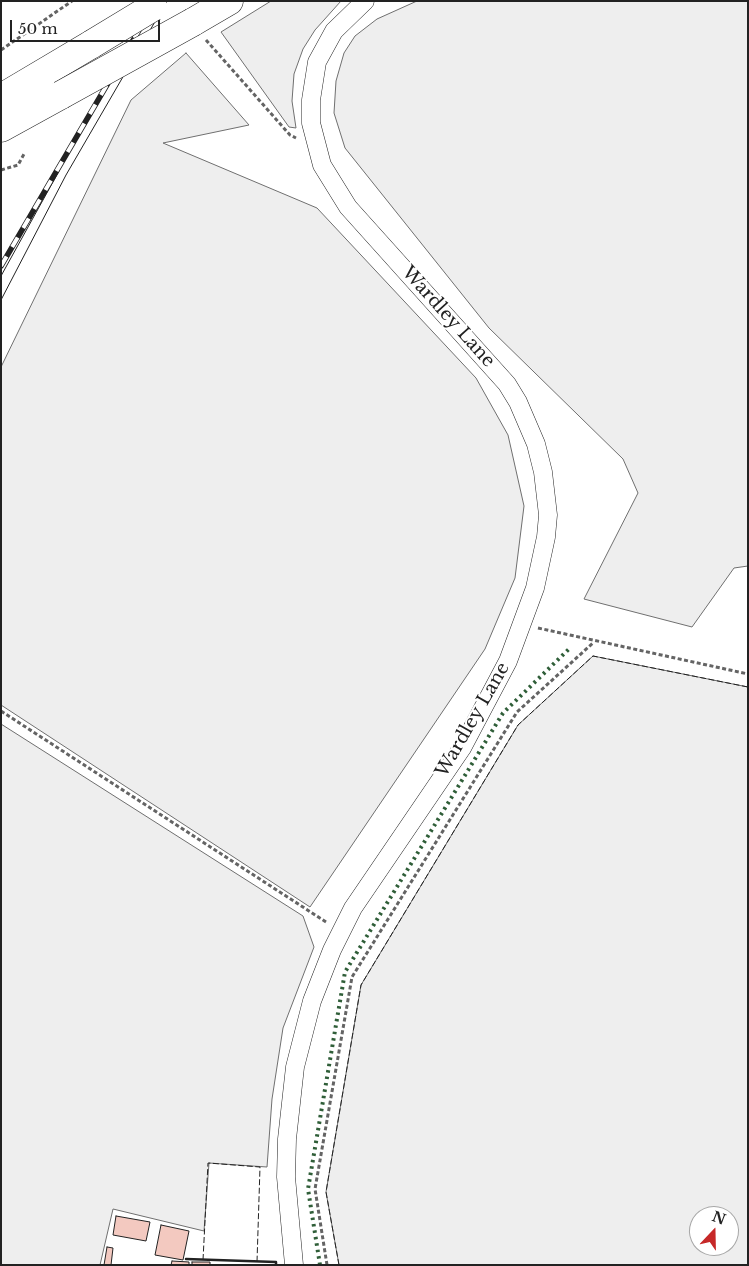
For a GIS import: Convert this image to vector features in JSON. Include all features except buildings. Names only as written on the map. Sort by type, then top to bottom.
[{"type":"main road","points":[[1,98],[163,1]]},
{"type":"main road","points":[[1,128],[61,95],[197,28],[229,1]]},
{"type":"street","name":"Wardley Lane","points":[[294,1265],[286,1177],[290,1100],[295,1068],[312,1001],[340,932],[368,883],[462,748],[508,661],[542,562],[548,515],[543,472],[528,423],[518,402],[491,364],[348,207],[329,180],[317,149],[310,100],[317,62],[334,30],[365,1]]},
{"type":"path","points":[[1,50],[72,1]]},
{"type":"path","points":[[197,28],[290,135],[317,149]]},
{"type":"path","points":[[1,171],[18,165],[24,154]]},
{"type":"path","points":[[522,624],[594,642],[748,674]]},
{"type":"path","points":[[327,1265],[315,1189],[352,977],[518,712],[594,642]]},
{"type":"path","points":[[1,712],[340,932]]},
{"type":"shaded area","points":[[271,1],[341,1],[315,30],[303,49],[294,74],[292,101],[296,128],[289,127],[221,32]]},
{"type":"shaded area","points":[[417,1],[748,1],[748,566],[734,568],[692,627],[584,599],[638,493],[623,459],[489,328],[345,148],[334,113],[336,81],[344,53],[355,36],[377,19]]},
{"type":"shaded area","points":[[186,53],[249,125],[163,143],[317,208],[476,378],[508,435],[524,506],[515,578],[485,649],[310,907],[1,705],[1,367],[131,100]]},
{"type":"shaded area","points":[[593,656],[748,687],[748,1265],[339,1265],[326,1192],[361,985],[518,725]]},
{"type":"shaded area","points":[[1,724],[303,916],[314,947],[283,1028],[272,1099],[267,1167],[209,1163],[204,1231],[113,1209],[100,1265],[1,1265]]},
{"type":"tram line","points":[[1,300],[66,175],[167,1]]},
{"type":"tram line","points":[[1,276],[59,171]]},
{"type":"railway","points":[[1,266],[156,1]]},
{"type":"hedge","points":[[320,1265],[308,1189],[345,972],[503,713],[570,648]]},
{"type":"fence","points":[[339,1265],[326,1192],[361,985],[518,725],[593,656],[748,687]]},
{"type":"fence","points":[[203,1260],[208,1163],[260,1167],[257,1262]]},
{"type":"wall","points":[[186,1259],[276,1262],[276,1265]]}]
